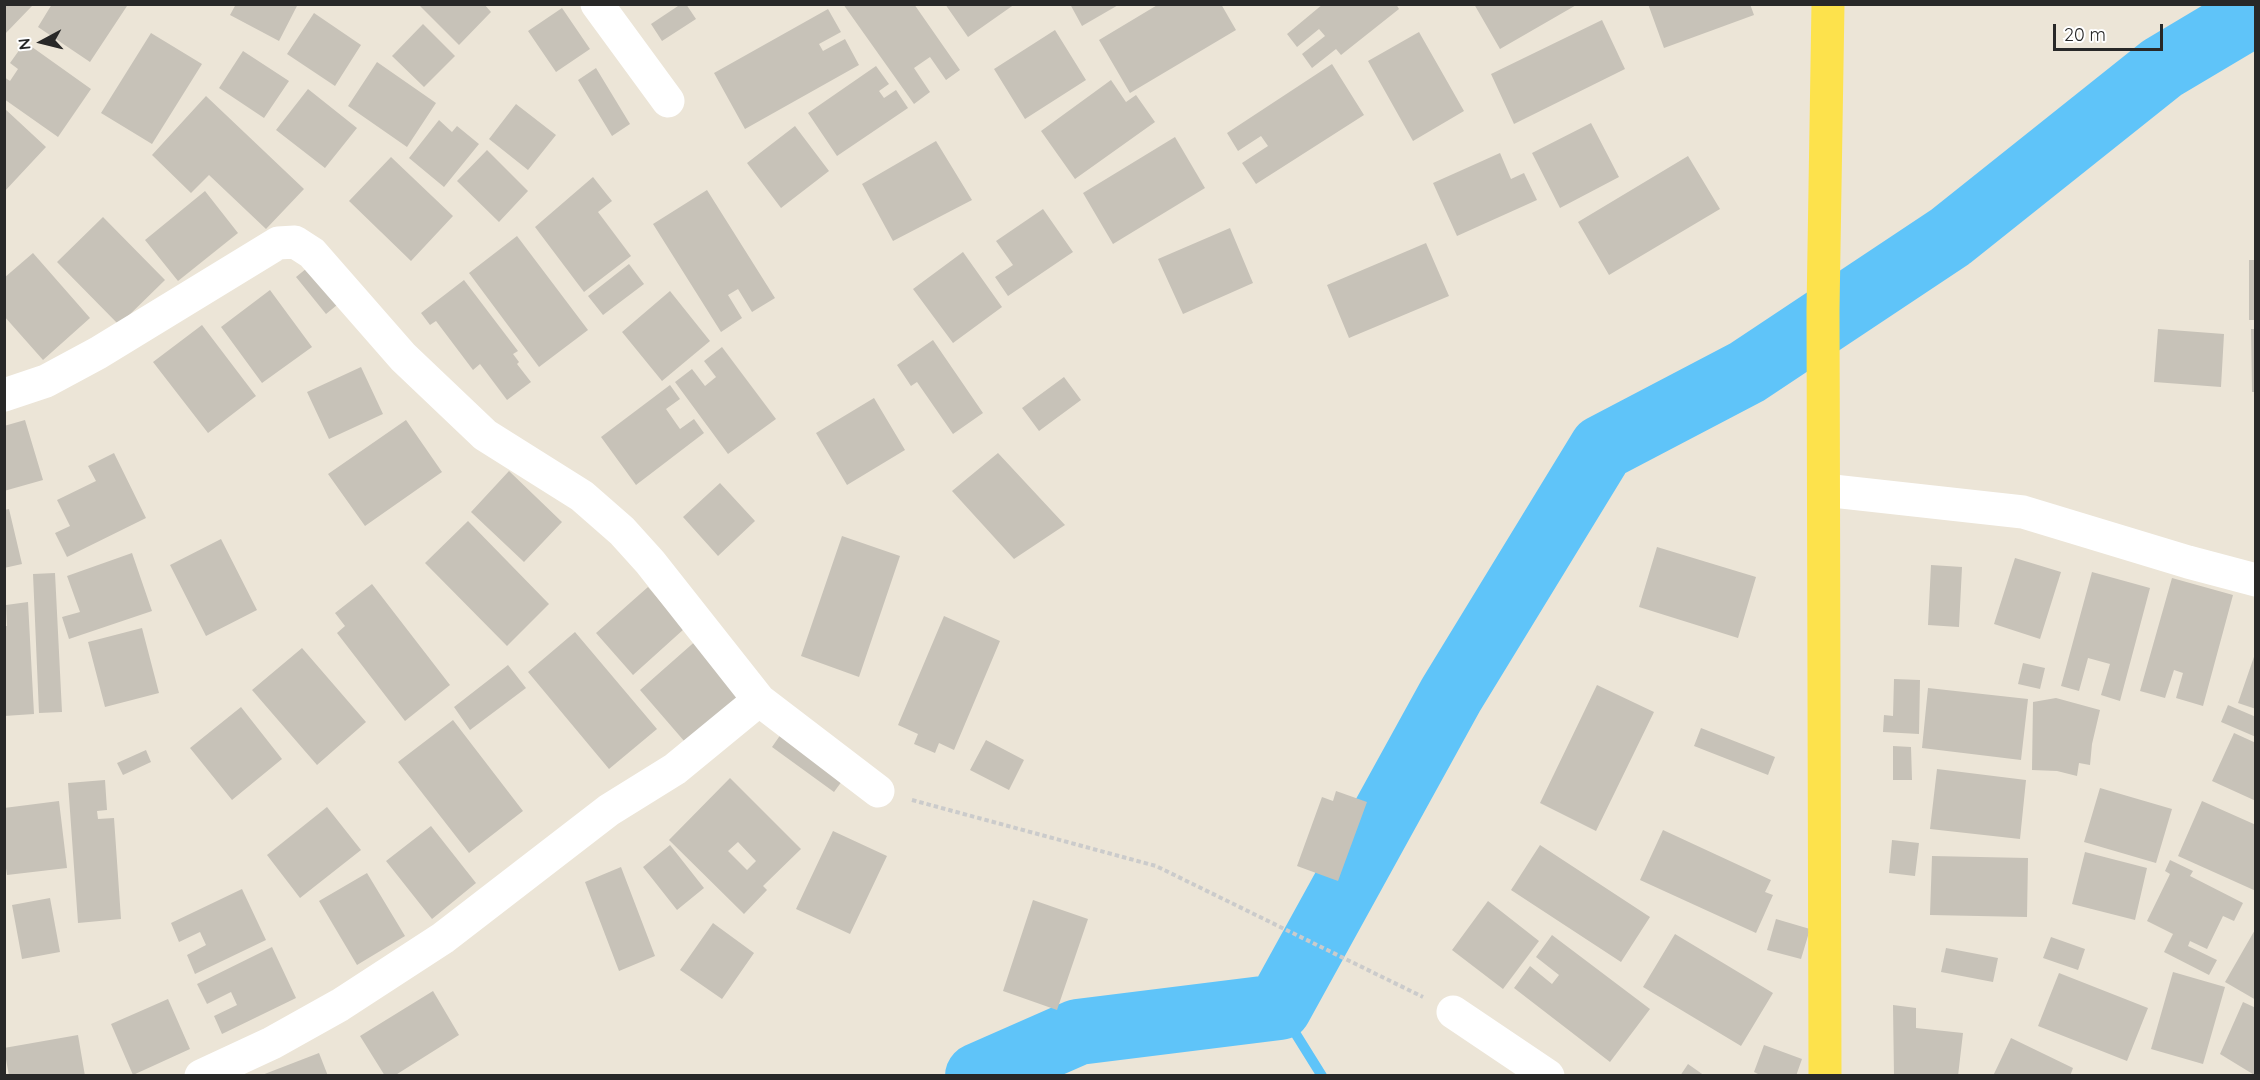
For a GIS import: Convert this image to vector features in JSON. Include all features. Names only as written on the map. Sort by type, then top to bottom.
[{"type":"main road","points":[[1825,1076],[1823,310],[1828,4]]},
{"type":"street","points":[[597,4],[668,101]]},
{"type":"street","points":[[4,395],[46,381],[98,353],[278,243],[295,242],[312,253],[403,357],[485,435],[582,496],[622,531],[650,562],[759,700],[878,791]]},
{"type":"street","points":[[1824,490],[2022,512],[2256,580]]},
{"type":"street","points":[[201,1076],[272,1043],[340,1005],[443,938],[609,810],[675,769],[759,700]]},
{"type":"street","points":[[1454,1012],[1548,1076]]},
{"type":"path","points":[[878,791],[1156,866],[1454,1012]]},
{"type":"building","points":[[4,4],[30,4],[32,6],[4,35]]},
{"type":"building","points":[[52,4],[125,4],[127,6],[90,62],[38,27]]},
{"type":"building","points":[[236,4],[298,4],[279,41],[230,15]]},
{"type":"building","points":[[418,4],[484,4],[491,12],[459,45]]},
{"type":"building","points":[[681,4],[686,4],[696,19],[662,41],[651,24]]},
{"type":"building","points":[[843,4],[914,4],[960,70],[946,80],[930,57],[914,68],[930,92],[914,104]]},
{"type":"building","points":[[945,4],[1015,4],[968,37]]},
{"type":"building","points":[[1070,4],[1120,4],[1082,26]]},
{"type":"building","points":[[1159,4],[1221,4],[1236,30],[1130,93],[1099,40]]},
{"type":"building","points":[[1323,4],[1396,4],[1399,9],[1341,55],[1336,49],[1312,68],[1302,54],[1325,36],[1319,29],[1297,47],[1287,34]]},
{"type":"building","points":[[1474,4],[1578,4],[1500,49]]},
{"type":"building","points":[[1648,4],[1750,4],[1754,15],[1664,48]]},
{"type":"building","points":[[562,8],[590,49],[556,72],[528,31]]},
{"type":"building","points":[[828,9],[841,32],[819,44],[823,51],[845,39],[859,65],[745,129],[714,73]]},
{"type":"building","points":[[314,13],[361,45],[335,86],[287,54]]},
{"type":"building","points":[[1602,20],[1625,69],[1514,124],[1491,74]]},
{"type":"building","points":[[423,24],[455,56],[424,87],[392,56]]},
{"type":"building","points":[[1055,30],[1086,80],[1025,119],[994,69]]},
{"type":"building","points":[[1419,32],[1464,111],[1413,141],[1368,61]]},
{"type":"building","points":[[151,33],[202,64],[152,144],[101,113]]},
{"type":"building","points":[[25,42],[91,89],[58,137],[4,99],[4,77],[10,81],[18,69],[10,63]]},
{"type":"building","points":[[243,51],[289,81],[264,118],[219,88]]},
{"type":"building","points":[[377,62],[436,103],[407,147],[348,106]]},
{"type":"building","points":[[1332,64],[1364,115],[1256,184],[1242,163],[1268,146],[1261,136],[1238,151],[1227,133]]},
{"type":"building","points":[[876,66],[889,84],[879,91],[884,98],[896,90],[908,108],[837,156],[808,113]]},
{"type":"building","points":[[596,68],[630,124],[612,136],[578,80]]},
{"type":"building","points":[[1111,80],[1126,102],[1136,95],[1155,122],[1075,179],[1041,131]]},
{"type":"building","points":[[308,89],[357,128],[325,168],[276,130]]},
{"type":"building","points":[[206,96],[304,189],[266,229],[209,175],[191,193],[152,155]]},
{"type":"building","points":[[516,104],[556,135],[528,170],[489,139]]},
{"type":"building","points":[[4,108],[46,147],[4,192]]},
{"type":"building","points":[[439,120],[452,132],[457,126],[479,144],[444,187],[409,158]]},
{"type":"building","points":[[1591,123],[1619,177],[1560,208],[1532,153]]},
{"type":"building","points":[[795,126],[829,171],[781,208],[747,163]]},
{"type":"building","points":[[1175,137],[1205,188],[1113,244],[1083,193]]},
{"type":"building","points":[[936,141],[972,200],[893,241],[862,184]]},
{"type":"building","points":[[487,150],[528,191],[499,222],[457,181]]},
{"type":"building","points":[[1500,153],[1511,179],[1524,173],[1537,200],[1457,236],[1433,183]]},
{"type":"building","points":[[1688,156],[1720,209],[1609,275],[1578,222]]},
{"type":"building","points":[[391,157],[453,216],[411,261],[349,201]]},
{"type":"building","points":[[593,177],[612,201],[598,212],[631,256],[584,292],[535,227]]},
{"type":"building","points":[[707,190],[775,298],[752,312],[738,289],[728,295],[742,318],[721,332],[653,224]]},
{"type":"building","points":[[205,191],[238,233],[178,281],[145,240]]},
{"type":"building","points":[[1043,209],[1073,252],[1008,296],[995,277],[1013,265],[996,241]]},
{"type":"building","points":[[103,217],[165,280],[119,325],[57,262]]},
{"type":"building","points":[[1230,228],[1253,283],[1183,314],[1158,259]]},
{"type":"building","points":[[517,236],[588,330],[539,367],[469,273]]},
{"type":"building","points":[[1426,243],[1449,296],[1349,338],[1327,285]]},
{"type":"building","points":[[963,252],[1002,307],[953,343],[913,289]]},
{"type":"building","points":[[33,253],[90,318],[43,360],[4,316],[4,278]]},
{"type":"building","points":[[323,255],[353,292],[326,314],[296,277]]},
{"type":"building","points":[[2249,260],[2256,260],[2256,320],[2249,320]]},
{"type":"building","points":[[629,264],[644,284],[603,315],[588,296]]},
{"type":"building","points":[[464,280],[518,351],[513,354],[519,362],[517,364],[531,382],[507,400],[480,364],[473,370],[436,321],[430,325],[421,313]]},
{"type":"building","points":[[270,290],[312,347],[262,383],[221,327]]},
{"type":"building","points":[[670,291],[710,341],[662,381],[622,332]]},
{"type":"building","points":[[202,325],[256,396],[208,433],[153,362]]},
{"type":"building","points":[[2158,329],[2224,334],[2221,387],[2154,382]]},
{"type":"building","points":[[2251,329],[2256,329],[2256,392],[2252,392]]},
{"type":"building","points":[[933,340],[983,413],[953,434],[917,382],[911,386],[897,365]]},
{"type":"building","points":[[722,347],[776,419],[728,454],[675,382],[692,369],[705,386],[716,377],[704,361]]},
{"type":"building","points":[[361,367],[383,414],[329,439],[307,392]]},
{"type":"building","points":[[1064,377],[1081,400],[1039,431],[1022,408]]},
{"type":"building","points":[[670,385],[680,399],[666,409],[680,429],[694,419],[704,433],[636,485],[601,437]]},
{"type":"building","points":[[874,398],[905,450],[847,485],[816,433]]},
{"type":"building","points":[[25,420],[43,480],[4,491],[4,426]]},
{"type":"building","points":[[406,420],[442,472],[365,526],[328,474]]},
{"type":"building","points":[[114,453],[146,518],[67,557],[55,533],[70,526],[57,500],[96,481],[88,466]]},
{"type":"building","points":[[998,453],[1065,525],[1014,559],[952,491]]},
{"type":"building","points":[[509,471],[562,522],[524,562],[471,512]]},
{"type":"building","points":[[720,483],[755,521],[718,556],[683,517]]},
{"type":"building","points":[[9,509],[22,564],[4,568],[4,510]]},
{"type":"building","points":[[468,521],[549,604],[507,646],[425,563]]},
{"type":"building","points":[[842,536],[900,556],[859,677],[801,656]]},
{"type":"building","points":[[221,539],[257,610],[206,636],[170,565]]},
{"type":"building","points":[[1657,547],[1756,577],[1738,638],[1639,607]]},
{"type":"building","points":[[132,553],[152,611],[69,639],[62,617],[80,612],[67,576]]},
{"type":"building","points":[[2015,558],[2061,572],[2040,639],[1994,624]]},
{"type":"building","points":[[1931,565],[1962,567],[1959,627],[1928,625]]},
{"type":"building","points":[[2092,572],[2150,588],[2120,701],[2101,695],[2110,664],[2088,658],[2079,691],[2061,686]]},
{"type":"building","points":[[55,573],[62,712],[39,713],[33,574]]},
{"type":"building","points":[[2172,578],[2233,595],[2203,706],[2176,698],[2183,673],[2174,670],[2165,698],[2140,691]]},
{"type":"building","points":[[372,584],[450,685],[405,721],[337,633],[345,626],[335,613]]},
{"type":"building","points":[[648,587],[684,629],[633,675],[596,633]]},
{"type":"building","points":[[28,602],[34,714],[4,716],[6,605]]},
{"type":"building","points":[[944,616],[1000,641],[954,750],[939,743],[935,753],[914,744],[918,734],[898,725]]},
{"type":"building","points":[[142,628],[159,693],[105,707],[88,642]]},
{"type":"building","points":[[575,632],[657,729],[609,769],[528,672]]},
{"type":"building","points":[[699,638],[750,697],[691,749],[640,690]]},
{"type":"building","points":[[302,648],[366,722],[317,765],[252,690]]},
{"type":"building","points":[[2256,651],[2256,709],[2238,703]]},
{"type":"building","points":[[2023,663],[2045,668],[2040,689],[2018,684]]},
{"type":"building","points":[[508,665],[526,688],[470,730],[454,707]]},
{"type":"building","points":[[1894,679],[1920,680],[1919,734],[1883,732],[1884,715],[1893,716]]},
{"type":"building","points":[[1597,685],[1654,712],[1596,831],[1540,803]]},
{"type":"building","points":[[1928,688],[2028,699],[2021,760],[1922,748]]},
{"type":"building","points":[[2056,698],[2100,710],[2090,765],[2079,763],[2077,776],[2057,771],[2032,770],[2033,702]]},
{"type":"building","points":[[2228,705],[2256,717],[2256,737],[2221,722]]},
{"type":"building","points":[[241,707],[282,759],[232,800],[190,748]]},
{"type":"building","points":[[453,720],[523,811],[469,853],[398,762]]},
{"type":"building","points":[[790,721],[853,766],[834,792],[772,747]]},
{"type":"building","points":[[1701,728],[1775,757],[1768,775],[1694,746]]},
{"type":"building","points":[[2234,733],[2256,743],[2256,801],[2212,781]]},
{"type":"building","points":[[986,740],[1024,760],[1009,790],[970,770]]},
{"type":"building","points":[[1893,746],[1911,747],[1912,780],[1893,780]]},
{"type":"building","points":[[146,750],[151,762],[123,775],[117,763]]},
{"type":"building","points":[[1937,769],[2026,780],[2020,839],[1930,829]]},
{"type":"building","points":[[730,778],[801,849],[763,886],[767,890],[744,914],[669,840]],"holes":[[[738,842],[756,861],[747,870],[728,851]]]},
{"type":"building","points":[[105,780],[107,810],[97,811],[98,819],[114,818],[121,919],[78,923],[68,783]]},
{"type":"building","points":[[2100,788],[2172,809],[2156,863],[2084,842]]},
{"type":"building","points":[[1336,791],[1367,802],[1338,881],[1297,866],[1322,797],[1333,801]]},
{"type":"building","points":[[59,801],[67,868],[7,875],[4,855],[4,808]]},
{"type":"building","points":[[2202,801],[2256,825],[2256,891],[2178,856]]},
{"type":"building","points":[[327,807],[361,850],[300,898],[267,855]]},
{"type":"building","points":[[431,826],[476,883],[432,919],[386,861]]},
{"type":"building","points":[[1663,830],[1771,880],[1765,892],[1773,895],[1756,933],[1640,880]]},
{"type":"building","points":[[833,831],[887,856],[850,934],[796,909]]},
{"type":"building","points":[[1892,840],[1919,843],[1915,876],[1889,873]]},
{"type":"building","points":[[670,845],[704,888],[677,910],[643,867]]},
{"type":"building","points":[[1540,845],[1650,917],[1621,962],[1511,890]]},
{"type":"building","points":[[2085,852],[2147,868],[2135,920],[2072,904]]},
{"type":"building","points":[[1932,856],[2028,858],[2027,917],[1930,915]]},
{"type":"building","points":[[2170,860],[2193,871],[2190,876],[2243,903],[2234,921],[2223,916],[2207,949],[2190,941],[2188,946],[2217,960],[2209,975],[2164,952],[2173,934],[2147,921],[2170,874],[2165,871]]},
{"type":"building","points":[[621,867],[655,956],[619,971],[585,882]]},
{"type":"building","points":[[367,873],[405,936],[357,965],[319,901]]},
{"type":"building","points":[[242,889],[266,940],[195,974],[187,955],[206,945],[200,932],[179,942],[171,923]]},
{"type":"building","points":[[50,898],[60,952],[22,959],[12,905]]},
{"type":"building","points":[[1033,900],[1088,919],[1057,1010],[1003,991]]},
{"type":"building","points":[[1488,901],[1539,941],[1503,989],[1452,950]]},
{"type":"building","points":[[1776,919],[1810,929],[1801,959],[1767,950]]},
{"type":"building","points":[[713,923],[754,953],[722,999],[680,970]]},
{"type":"building","points":[[2256,928],[2256,1000],[2225,982]]},
{"type":"building","points":[[1675,934],[1773,993],[1741,1046],[1643,987]]},
{"type":"building","points":[[1552,935],[1650,1009],[1610,1062],[1514,988],[1530,966],[1552,984],[1559,975],[1536,957]]},
{"type":"building","points":[[2051,937],[2085,949],[2078,970],[2043,958]]},
{"type":"building","points":[[272,947],[296,998],[222,1034],[214,1016],[237,1005],[231,992],[207,1004],[197,984]]},
{"type":"building","points":[[1946,948],[1998,958],[1993,982],[1941,972]]},
{"type":"building","points":[[2173,972],[2225,987],[2203,1064],[2151,1049]]},
{"type":"building","points":[[2059,973],[2148,1008],[2127,1061],[2038,1026]]},
{"type":"building","points":[[433,991],[459,1035],[394,1076],[385,1076],[360,1036]]},
{"type":"building","points":[[168,999],[190,1049],[133,1075],[111,1024]]},
{"type":"building","points":[[2243,1002],[2256,1008],[2256,1076],[2220,1054]]},
{"type":"building","points":[[1893,1005],[1916,1008],[1916,1028],[1963,1033],[1958,1076],[1894,1076]]},
{"type":"building","points":[[78,1035],[85,1076],[9,1076],[4,1048]]},
{"type":"building","points":[[2011,1038],[2073,1068],[2070,1076],[1993,1076]]},
{"type":"building","points":[[1764,1045],[1802,1059],[1796,1076],[1762,1076],[1754,1072]]},
{"type":"building","points":[[319,1053],[328,1076],[262,1076],[262,1075]]},
{"type":"building","points":[[1688,1064],[1705,1076],[1680,1076]]},
{"type":"waterway","points":[[978,1076],[1078,1032],[1279,1007],[1451,695],[1602,448],[1747,372],[1950,237],[2162,68],[2256,12]]},
{"type":"waterway","points":[[1279,1007],[1322,1076]]}]
